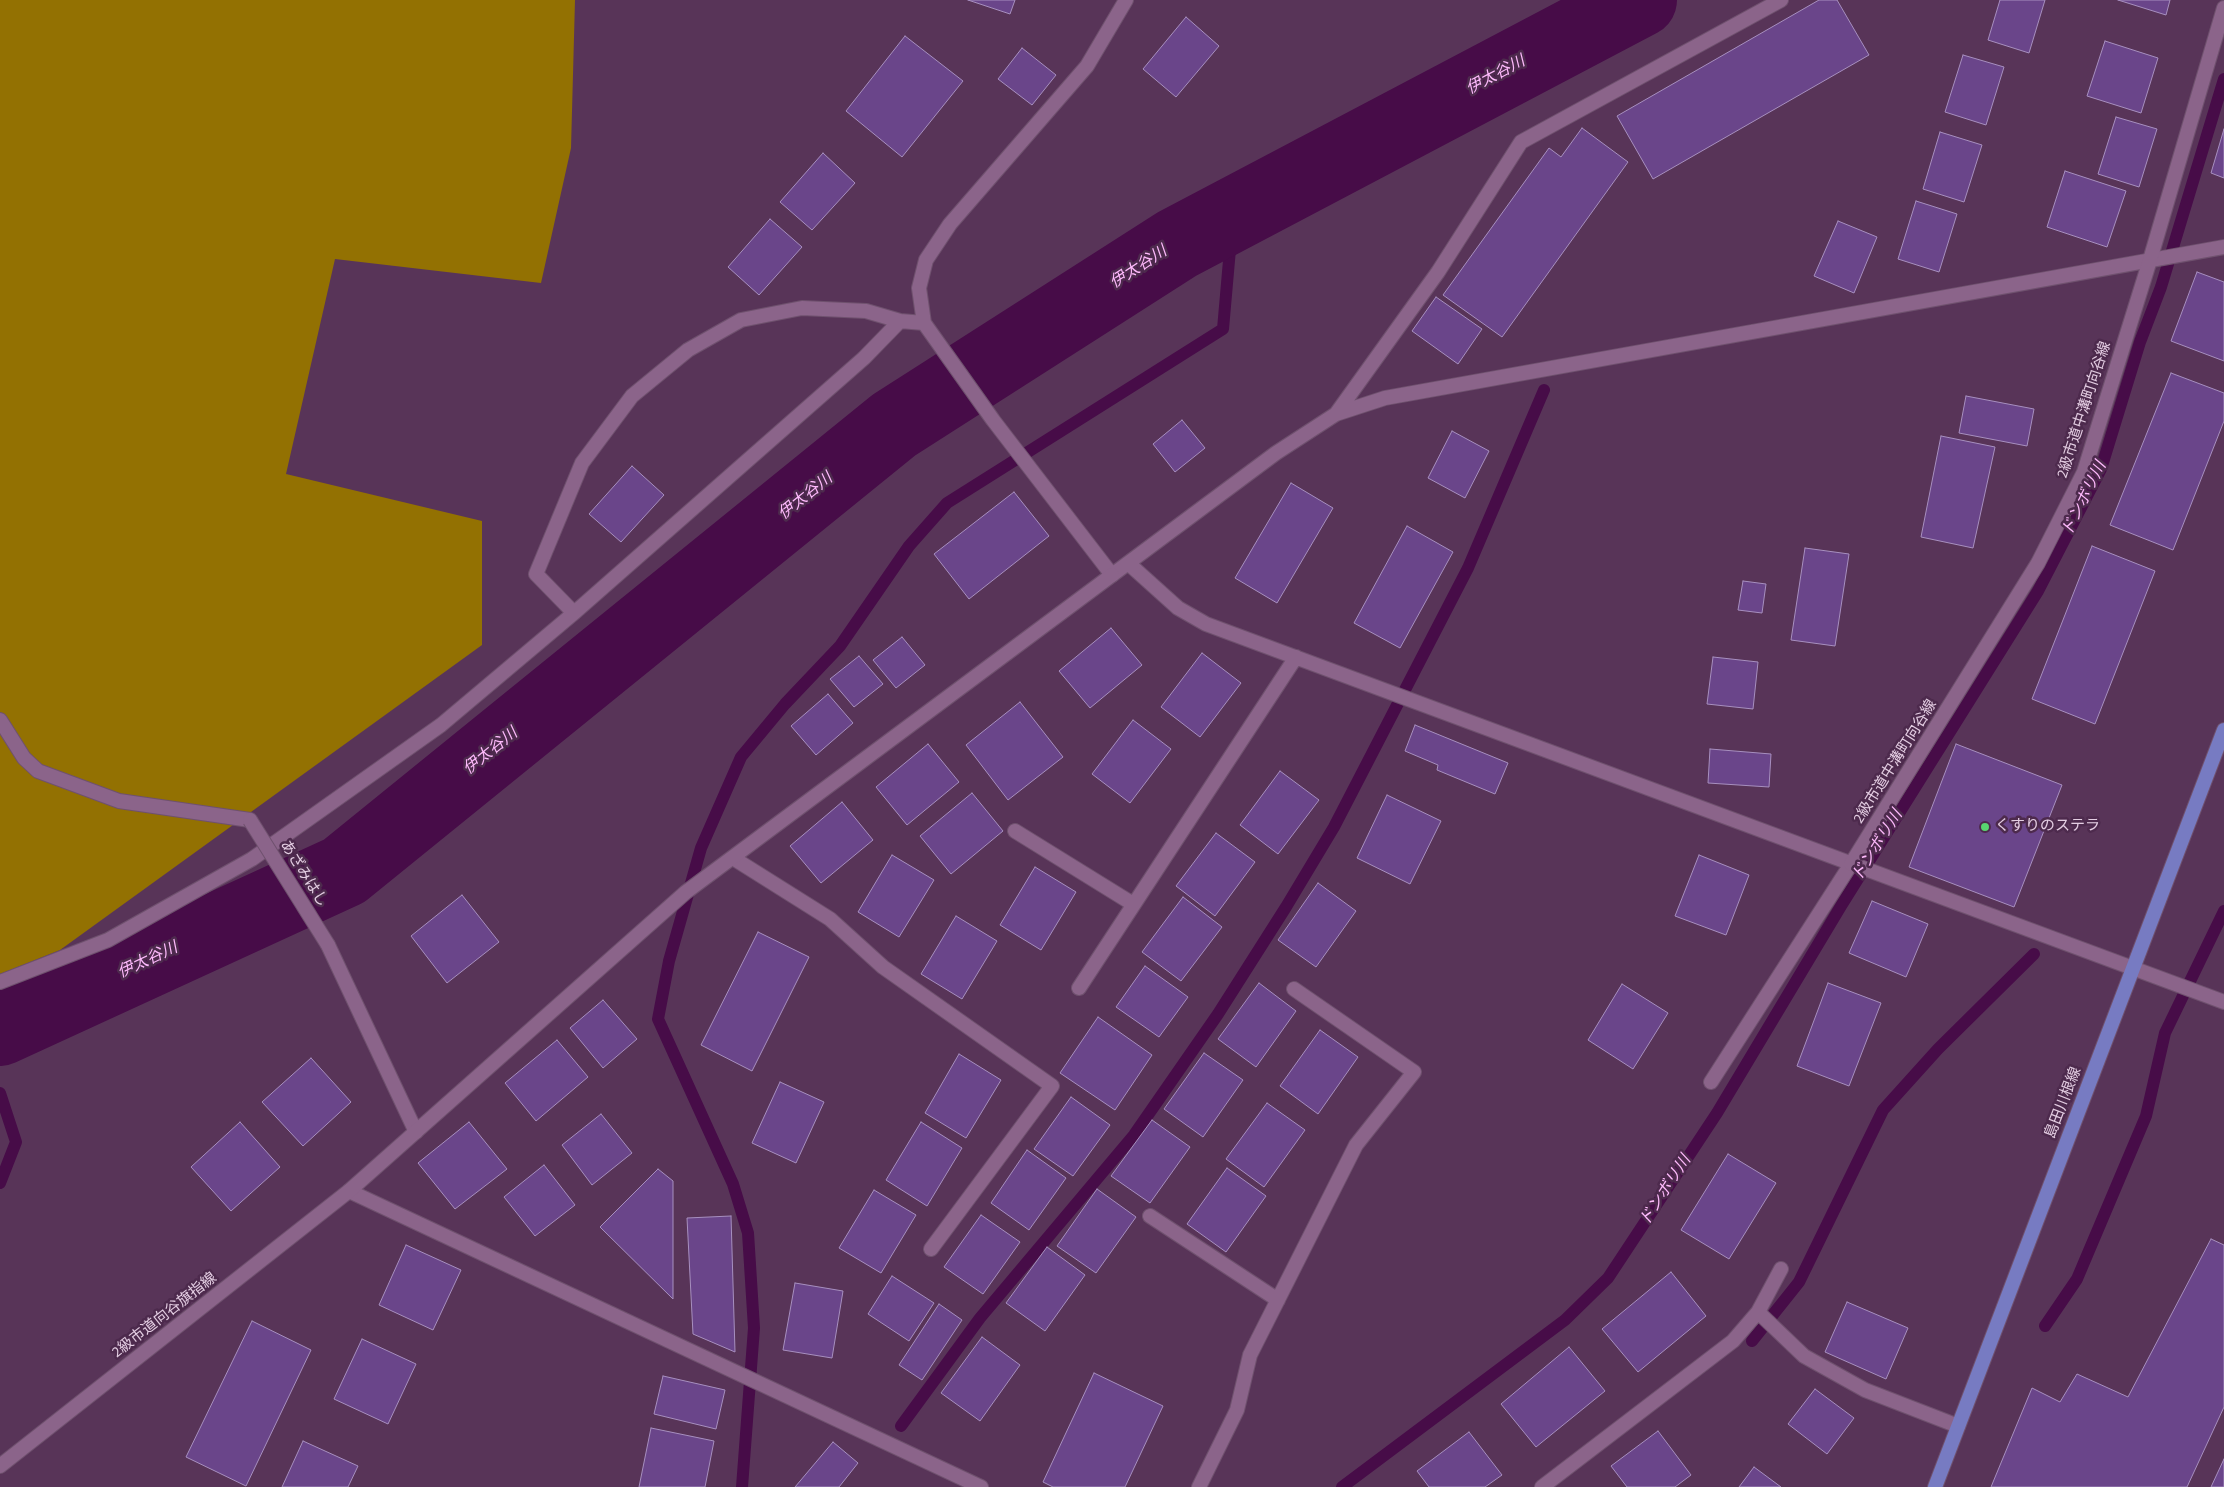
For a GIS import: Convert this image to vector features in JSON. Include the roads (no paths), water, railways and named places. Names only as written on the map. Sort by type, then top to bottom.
[{"type":"main road","name":"島田川根線","points":[[1935,1487],[2224,730]]},
{"type":"street","points":[[1112,575],[993,420],[927,328],[919,288],[926,260],[950,224],[1087,66],[1126,0]]},
{"type":"street","points":[[1336,414],[1438,272],[1521,142],[1782,0]]},
{"type":"street","name":"2級市道中溝町向谷線","points":[[1711,1082],[1851,864],[2038,562],[2084,472],[2150,260],[2224,8]]},
{"type":"street","points":[[1336,414],[1385,398],[2224,247]]},
{"type":"street","points":[[574,613],[536,574],[582,463],[632,396],[688,350],[741,320],[802,308],[866,311],[927,328]]},
{"type":"street","points":[[0,982],[108,940],[252,858],[441,725],[574,613],[864,358],[900,321]]},
{"type":"street","name":"2級市道向谷旗指線","points":[[0,1466],[349,1191],[686,892],[1276,453],[1336,414]]},
{"type":"street","points":[[1128,563],[1178,608],[1206,624],[2219,1000]]},
{"type":"street","points":[[1079,988],[1296,658]]},
{"type":"street","name":"あざみはし","points":[[0,720],[24,758],[38,771],[119,801],[250,820],[328,945],[416,1132]]},
{"type":"street","points":[[1015,831],[1133,904]]},
{"type":"street","points":[[733,858],[830,919],[883,967],[1052,1086],[930,1249]]},
{"type":"street","points":[[1199,1487],[1238,1410],[1250,1355],[1356,1146],[1414,1072],[1294,989]]},
{"type":"street","points":[[349,1191],[981,1487]]},
{"type":"street","points":[[1150,1216],[1278,1300]]},
{"type":"street","points":[[1542,1487],[1732,1341],[1758,1312],[1781,1269]]},
{"type":"street","points":[[1758,1312],[1804,1356],[1821,1366],[1864,1390],[1958,1426]]},
{"type":"waterway","name":"伊太谷川","points":[[0,1029],[344,871],[894,425],[1177,244],[1640,0]]},
{"type":"waterway","name":"ドンボリ川","points":[[1342,1487],[1565,1320],[1608,1278],[1717,1113],[1841,906],[2038,591],[2101,469],[2140,342],[2161,287],[2224,79]]},
{"type":"waterway","points":[[742,1487],[754,1328],[748,1233],[733,1184],[658,1019],[669,961],[701,848],[741,757],[785,704],[840,646],[909,546],[947,503],[1223,329],[1233,215]]},
{"type":"waterway","points":[[901,1426],[980,1318],[1134,1135],[1218,1014],[1286,907],[1334,827],[1468,568],[1544,390]]},
{"type":"waterway","points":[[2045,1326],[2077,1279],[2146,1116],[2165,1033],[2224,911]]},
{"type":"waterway","points":[[1752,1341],[1799,1282],[1883,1110],[1938,1049],[2034,954]]},
{"type":"waterway","points":[[0,1093],[16,1142],[0,1183]]},
{"type":"place","name":"くすりのステラ","points":[[1985,827]]}]
